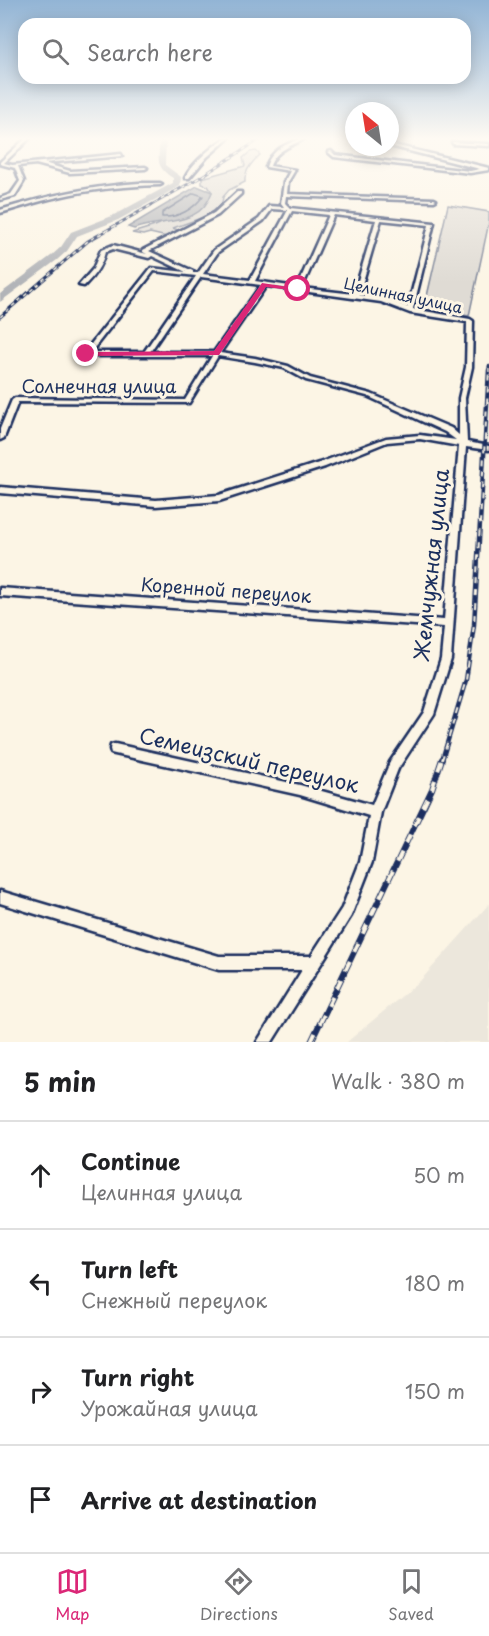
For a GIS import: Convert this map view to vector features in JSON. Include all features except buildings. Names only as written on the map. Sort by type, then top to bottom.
[{"type":"street","points":[[0,199],[13,195],[18,187]]},
{"type":"street","points":[[0,212],[62,192],[93,187]]},
{"type":"street","points":[[285,187],[283,202],[290,210]]},
{"type":"street","points":[[199,276],[145,251],[216,214],[239,193]]},
{"type":"street","points":[[284,195],[434,200]]},
{"type":"street","points":[[7,198],[22,204]]},
{"type":"street","points":[[146,354],[216,251],[261,220],[271,207],[432,224],[410,311]]},
{"type":"street","points":[[251,283],[290,210]]},
{"type":"street","points":[[298,289],[332,214]]},
{"type":"street","points":[[356,297],[380,219]]},
{"type":"street","points":[[82,285],[95,272],[101,262],[103,251],[113,247],[166,261]]},
{"type":"street","points":[[166,261],[86,354],[216,354],[286,367],[308,379],[369,395],[448,430],[463,443]]},
{"type":"street","name":"Целинная улица","points":[[156,270],[382,300],[410,311],[470,321]]},
{"type":"street","points":[[216,354],[264,285]]},
{"type":"street","name":"Жемчужная улица","points":[[264,1042],[346,912],[366,862],[375,812],[394,766],[429,714],[446,658],[463,443],[462,398],[469,367],[470,321]]},
{"type":"street","name":"Солнечная улица","points":[[0,438],[15,400],[187,402],[216,354]]},
{"type":"street","points":[[0,490],[156,503],[219,498],[322,465],[386,440],[420,437],[489,448]]},
{"type":"street","name":"Коренной переулок","points":[[0,592],[449,624]]},
{"type":"street","name":"Семеизский переулок","points":[[115,749],[300,789],[375,812]]},
{"type":"street","points":[[0,897],[219,963],[315,963]]},
{"type":"shaded area","points":[[208,187],[236,187],[223,197],[221,208],[212,214],[173,228],[180,231],[167,237],[150,233],[143,235],[132,233],[155,226],[206,203],[212,192]]},
{"type":"shaded area","points":[[448,205],[489,212],[489,222],[469,316],[424,309]]},
{"type":"shaded area","points":[[489,904],[489,1042],[347,1042],[420,981]]},
{"type":"water","points":[[196,187],[212,192],[206,204],[189,217],[134,229],[128,227]]},
{"type":"waterway","points":[[0,299],[54,258],[64,249],[74,234],[115,218],[172,187]]},
{"type":"railway","points":[[0,317],[88,241],[184,187]]},
{"type":"railway","points":[[442,760],[466,680],[474,625],[489,370]]},
{"type":"railway","points":[[311,1042],[432,789],[442,759]]},
{"type":"route","points":[[86,354],[216,354],[264,285],[298,289]]}]
